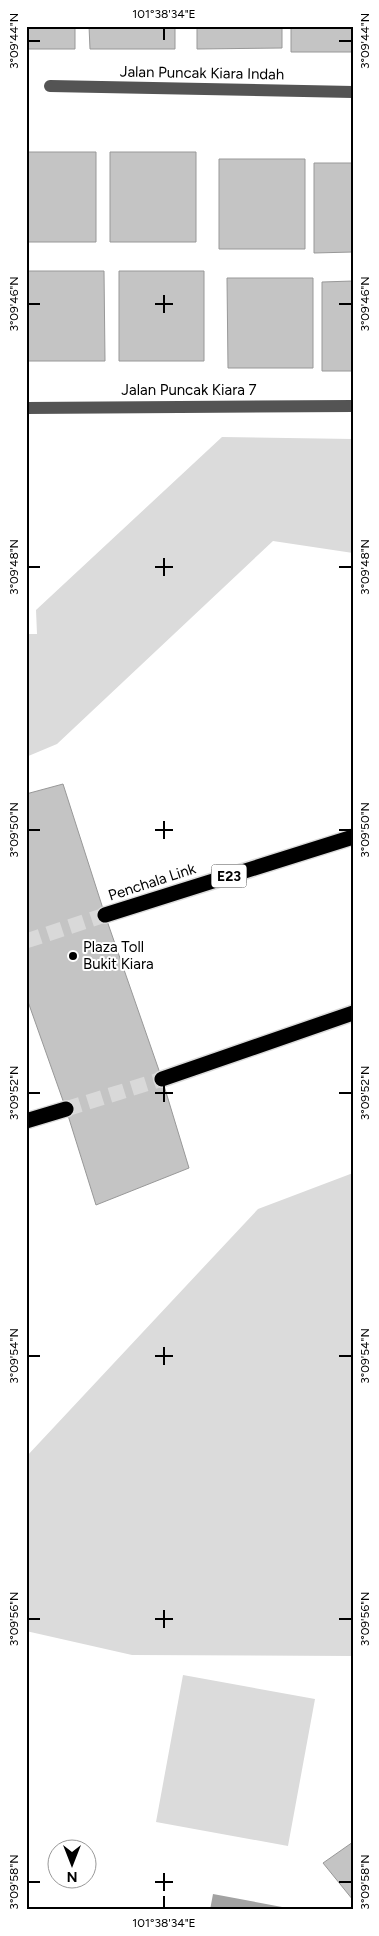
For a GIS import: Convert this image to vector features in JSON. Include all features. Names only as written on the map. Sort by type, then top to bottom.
[{"type":"highway","name":"Penchala Link","points":[[105,915],[353,837]]},
{"type":"highway","points":[[162,1080],[353,1013]]},
{"type":"highway","points":[[26,1121],[66,1109]]},
{"type":"street","name":"Jalan Puncak Kiara Indah","points":[[50,86],[353,92]]},
{"type":"street","name":"Jalan Puncak Kiara 7","points":[[26,408],[353,406]]},
{"type":"shaded area","points":[[222,437],[353,439],[353,553],[273,541],[57,744],[26,757],[26,634],[37,634],[36,610]]},
{"type":"shaded area","points":[[353,1173],[353,1656],[132,1655],[26,1631],[26,1457],[258,1209]]},
{"type":"shaded area","points":[[183,1675],[315,1699],[288,1846],[156,1822]]},
{"type":"shaded area","points":[[213,1894],[298,1910],[210,1910]]},
{"type":"building","points":[[26,26],[75,26],[75,49],[26,49]]},
{"type":"building","points":[[89,26],[175,26],[175,49],[90,49]]},
{"type":"building","points":[[197,26],[282,26],[282,48],[197,49]]},
{"type":"building","points":[[291,26],[353,26],[353,52],[291,52]]},
{"type":"building","points":[[26,152],[96,152],[96,242],[26,242]]},
{"type":"building","points":[[110,152],[196,152],[196,242],[110,242]]},
{"type":"building","points":[[219,159],[305,159],[305,249],[219,249]]},
{"type":"building","points":[[314,163],[353,163],[353,252],[314,253]]},
{"type":"building","points":[[26,271],[104,271],[105,361],[26,361]]},
{"type":"building","points":[[119,271],[204,271],[204,361],[119,361]]},
{"type":"building","points":[[227,278],[313,278],[313,368],[228,368]]},
{"type":"building","points":[[353,281],[353,371],[322,371],[322,282]]},
{"type":"building","name":"Plaza Toll Bukit Kiara","points":[[63,784],[105,915],[162,1079],[189,1168],[96,1205],[66,1109],[26,996],[26,794]]},
{"type":"building","points":[[353,1842],[353,1900],[323,1863]]},
{"type":"tunnel","points":[[26,941],[105,915]]},
{"type":"tunnel","points":[[66,1109],[162,1079]]},
{"type":"place","name":"Plaza Toll Bukit Kiara","points":[[73,956]]}]
